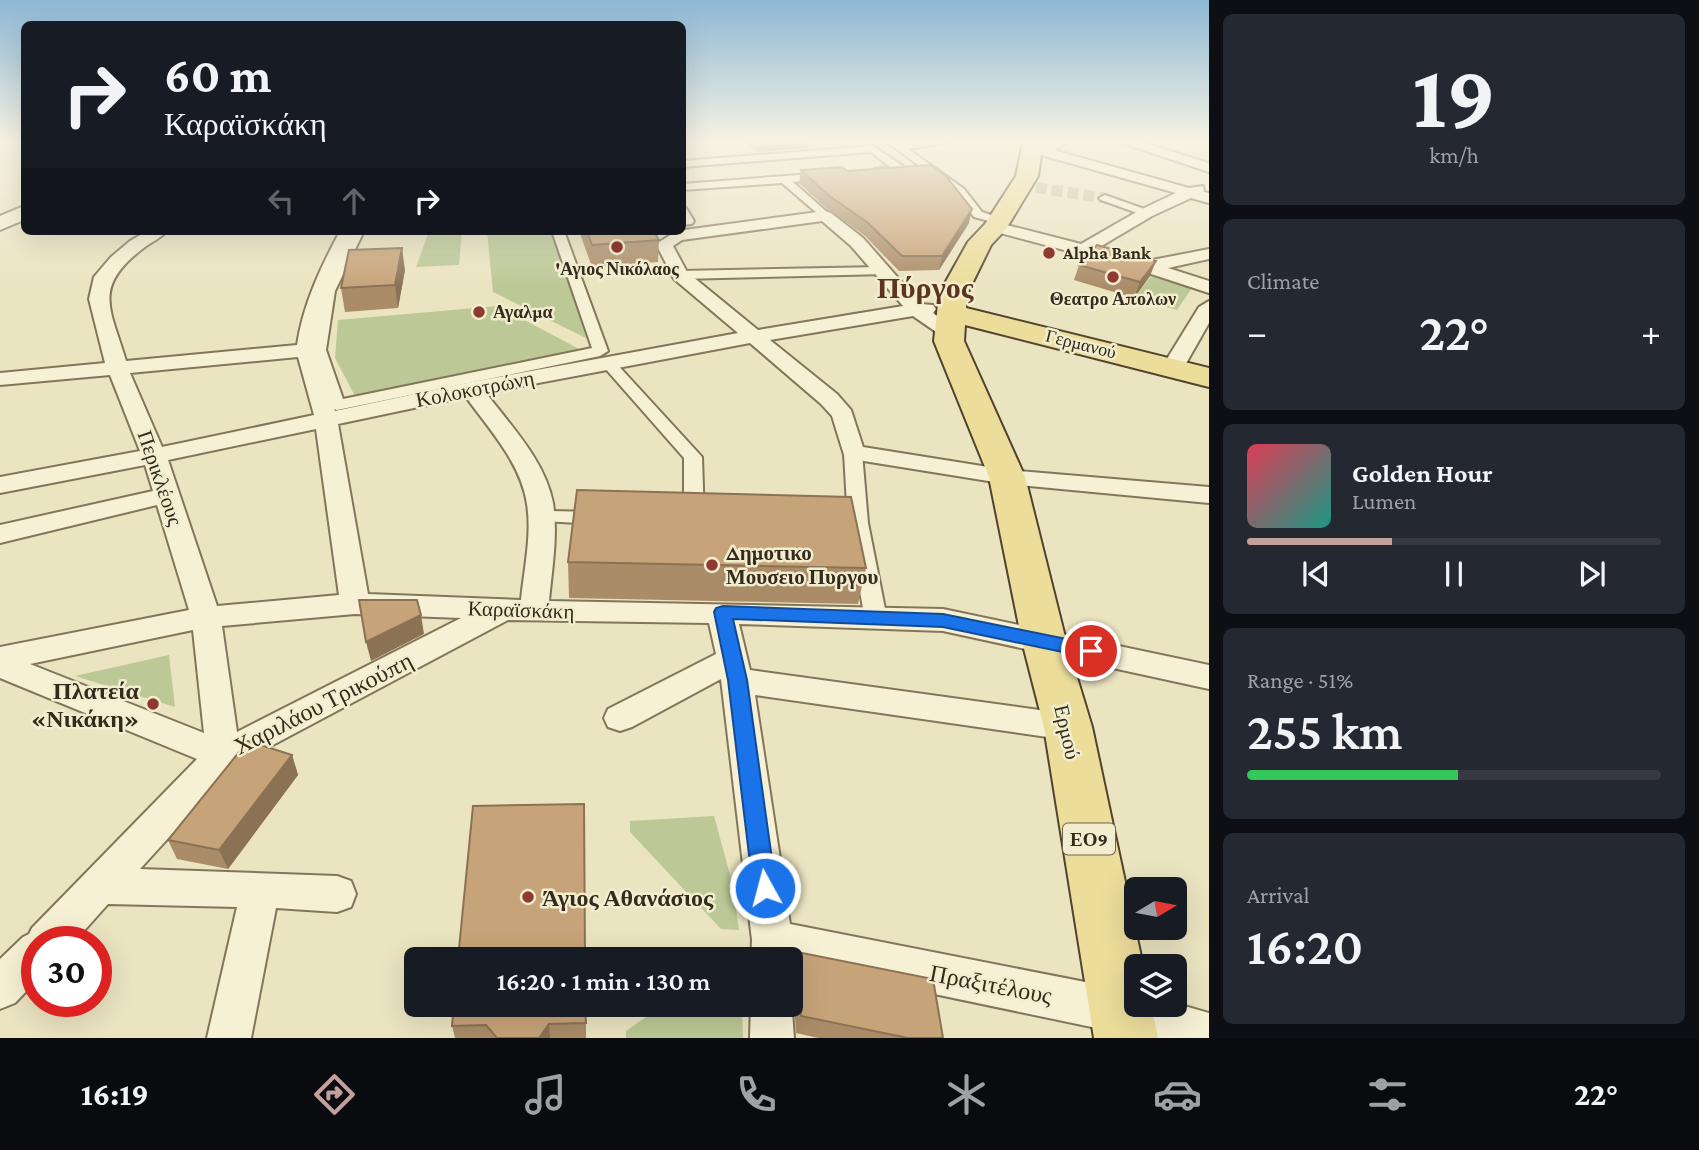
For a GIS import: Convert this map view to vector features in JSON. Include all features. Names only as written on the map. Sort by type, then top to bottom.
[{"type":"main road","points":[[951,323],[970,297],[996,245],[996,225],[1018,190]]},
{"type":"main road","name":"Γερμανού","points":[[951,323],[1173,367],[1209,378]]},
{"type":"main road","name":"Ερμού","points":[[951,323],[949,341],[1007,477],[1044,641],[1068,727],[1124,1024]]},
{"type":"street","points":[[797,190],[857,242],[915,309]]},
{"type":"street","points":[[959,190],[978,215],[996,225],[1145,266],[1209,287]]},
{"type":"street","points":[[1187,190],[1209,198]]},
{"type":"street","points":[[1083,250],[1146,214],[1195,190]]},
{"type":"street","points":[[1105,198],[1146,214]]},
{"type":"street","points":[[0,224],[15,213]]},
{"type":"street","points":[[686,235],[825,216]]},
{"type":"street","name":"Περικλέους","points":[[152,235],[136,245],[103,277],[98,299],[117,367],[154,456],[206,617],[223,755]]},
{"type":"street","points":[[346,235],[310,321],[306,350],[326,419],[355,604]]},
{"type":"street","points":[[356,235],[328,291],[318,350],[337,405],[600,351],[559,235]]},
{"type":"street","points":[[684,235],[664,244],[680,275],[829,399],[843,415],[853,453],[851,523],[875,614]]},
{"type":"street","points":[[1145,266],[1209,254]]},
{"type":"street","points":[[680,275],[881,271]]},
{"type":"street","points":[[1173,367],[1209,307]]},
{"type":"street","name":"Κολοκοτρώνη","points":[[0,485],[154,456],[472,389],[752,336],[915,309],[951,323]]},
{"type":"street","points":[[0,379],[306,350]]},
{"type":"street","points":[[609,364],[693,457],[694,519]]},
{"type":"street","points":[[472,389],[530,472],[540,502],[541,543],[518,611]]},
{"type":"street","points":[[853,453],[1007,477],[1209,495]]},
{"type":"street","points":[[0,534],[167,495]]},
{"type":"street","points":[[549,517],[615,518]]},
{"type":"street","name":"Καραϊσκάκη","points":[[0,659],[206,617],[355,604],[518,611],[723,612],[943,620],[1044,641]]},
{"type":"street","name":"Χαριλάου Τρικούπη","points":[[62,926],[223,755],[518,611]]},
{"type":"street","points":[[723,612],[735,669],[772,947]]},
{"type":"street","points":[[1044,641],[1209,677]]},
{"type":"street","points":[[0,665],[223,755]]},
{"type":"street","points":[[620,718],[735,669],[1068,727]]},
{"type":"street","points":[[101,886],[260,889],[337,894]]},
{"type":"street","points":[[229,1038],[260,889]]},
{"type":"street","name":"Πραξιτέλους","points":[[803,956],[1124,1024],[1209,1035]]},
{"type":"street","points":[[0,988],[21,967]]},
{"type":"street","points":[[772,1017],[772,1038]]},
{"type":"green space","points":[[428,235],[462,235],[459,265],[416,267]]},
{"type":"green space","points":[[487,235],[561,235],[586,338],[493,292]]},
{"type":"green space","points":[[1153,274],[1194,285],[1177,310],[1134,298]]},
{"type":"green space","points":[[498,306],[581,350],[357,400],[335,358],[338,320]]},
{"type":"green space","points":[[169,655],[175,707],[75,676]]},
{"type":"green space","points":[[714,816],[732,882],[739,930],[721,929],[630,832],[630,821]]},
{"type":"green space","points":[[646,1017],[742,1017],[743,1038],[626,1038],[626,1031]]},
{"type":"building","points":[[823,190],[957,190],[972,209],[942,256],[902,256],[867,222]]},
{"type":"building","points":[[588,235],[656,235],[659,240],[592,245]]},
{"type":"building","points":[[1097,245],[1156,261],[1140,282],[1079,265]]},
{"type":"building","points":[[402,248],[395,285],[341,288],[349,250]]},
{"type":"building","points":[[577,490],[851,497],[866,568],[568,562]]},
{"type":"building","points":[[359,600],[417,600],[421,615],[366,642]]},
{"type":"building","points":[[248,741],[292,755],[219,850],[168,840]]},
{"type":"building","name":"Άγιος Αθανάσιος","points":[[584,804],[585,947],[459,947],[473,806]]},
{"type":"building","points":[[803,953],[933,979],[943,1038],[908,1038],[803,1016]]},
{"type":"building","points":[[453,1017],[586,1017],[586,1023],[549,1024],[539,1038],[497,1038],[486,1025],[452,1026]]},
{"type":"tunnel","points":[[1056,190],[1105,198]]},
{"type":"place","name":"'Αγιος Νικόλαος","points":[[617,247]]},
{"type":"place","name":"Alpha Bank","points":[[1049,253]]},
{"type":"place","name":"Θεατρο Απολων","points":[[1113,277]]},
{"type":"place","name":"Αγαλμα","points":[[479,312]]},
{"type":"place","name":"Δημοτικο Μουσειο Πυργου","points":[[712,565]]},
{"type":"place","name":"Πλατεία «Νικάκη»","points":[[153,704]]},
{"type":"place","name":"Άγιος Αθανάσιος","points":[[528,897]]},
{"type":"district","name":"Πύργος","points":[[925,287]]},
{"type":"route","points":[[765,888],[737,680],[723,612],[943,620],[1091,651]]}]
